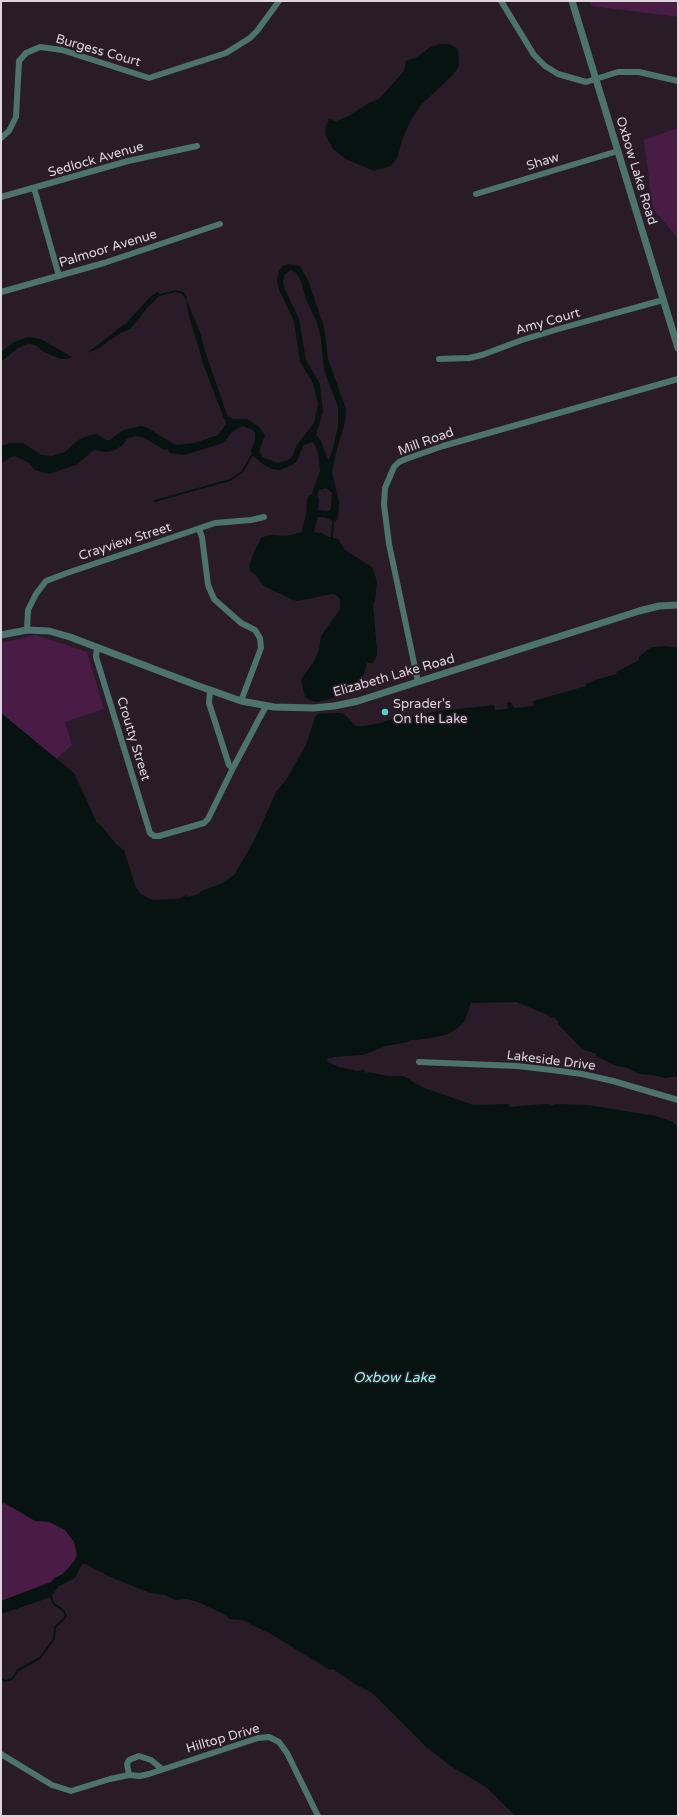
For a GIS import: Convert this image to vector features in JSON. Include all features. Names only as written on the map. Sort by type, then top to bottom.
[{"type":"street","name":"Burgess Court","points":[[1,138],[9,131],[16,117],[19,61],[26,53],[40,47],[62,50],[149,78],[226,53],[250,38],[279,1]]},
{"type":"street","points":[[501,1],[534,55],[545,66],[558,74],[580,81],[596,80],[618,72],[639,72],[678,81]]},
{"type":"street","name":"Oxbow Lake Road","points":[[572,1],[663,300],[675,330],[678,348]]},
{"type":"street","name":"Sedlock Avenue","points":[[1,197],[143,157],[197,146]]},
{"type":"street","name":"Shaw","points":[[476,194],[618,151]]},
{"type":"street","points":[[34,188],[59,276]]},
{"type":"street","name":"Palmoor Avenue","points":[[1,292],[111,261],[220,224]]},
{"type":"street","name":"Amy Court","points":[[439,359],[468,358],[482,355],[548,332],[663,300]]},
{"type":"street","name":"Mill Road","points":[[418,682],[389,544],[384,505],[385,488],[394,467],[399,462],[443,446],[637,389],[678,379]]},
{"type":"street","name":"Crayview Street","points":[[28,630],[28,610],[36,594],[46,582],[67,573],[215,523],[251,520],[264,517]]},
{"type":"street","points":[[199,529],[202,537],[208,585],[214,599],[241,623],[255,630],[260,638],[261,648],[241,701]]},
{"type":"street","name":"Elizabeth Lake Road","points":[[1,635],[28,630],[49,631],[70,637],[210,691],[241,701],[266,706],[300,709],[334,706],[357,701],[639,611],[659,606],[678,605]]},
{"type":"street","name":"Croutty Street","points":[[97,647],[96,657],[150,833],[154,836],[159,836],[206,822],[233,768]]},
{"type":"street","points":[[210,691],[210,703],[229,765],[233,768],[266,706]]},
{"type":"street","name":"Lakeside Drive","points":[[419,1062],[517,1066],[574,1073],[678,1100]]},
{"type":"street","name":"Hilltop Drive","points":[[1,1754],[52,1785],[65,1790],[79,1789],[110,1779],[129,1775],[140,1776],[258,1738],[269,1737],[279,1742],[287,1753],[318,1816]]},
{"type":"street","points":[[129,1775],[127,1764],[129,1760],[139,1756],[151,1760],[162,1769]]},
{"type":"shaded area","points":[[589,1],[678,1],[678,17],[592,6]]},
{"type":"shaded area","points":[[678,128],[678,238],[653,209],[644,140]]},
{"type":"shaded area","points":[[36,635],[87,652],[104,709],[65,722],[72,745],[56,759],[1,713],[1,643]]},
{"type":"shaded area","points":[[1,1431],[86,1553],[40,1593],[1,1605]]},
{"type":"water","points":[[439,44],[449,44],[458,49],[459,66],[453,75],[422,104],[411,120],[402,140],[398,156],[391,166],[374,171],[346,159],[333,149],[325,134],[329,119],[336,121],[349,116],[369,103],[379,99],[404,71],[406,61],[417,57],[429,48]]},
{"type":"water","points":[[288,264],[300,266],[308,280],[324,327],[328,359],[346,409],[345,422],[332,472],[339,501],[338,519],[334,523],[323,517],[311,517],[309,511],[313,490],[320,471],[318,453],[314,443],[311,442],[303,446],[297,461],[292,465],[280,470],[272,469],[264,465],[252,455],[251,450],[255,441],[255,433],[252,429],[242,426],[232,432],[223,443],[185,455],[170,453],[167,449],[164,450],[143,437],[135,436],[127,439],[123,445],[115,450],[107,452],[94,450],[76,465],[49,474],[35,470],[29,463],[15,456],[1,464],[1,446],[10,443],[23,443],[41,455],[51,456],[65,452],[78,440],[90,435],[97,434],[106,440],[110,440],[123,430],[141,426],[146,427],[176,445],[194,443],[218,435],[226,424],[204,366],[189,316],[186,298],[201,335],[227,415],[233,419],[247,419],[259,427],[265,435],[260,448],[262,457],[278,463],[288,460],[293,455],[296,446],[314,423],[318,403],[313,383],[300,362],[294,321],[280,292],[277,282],[279,270]],"holes":[[[291,270],[296,273],[301,281],[306,299],[317,323],[321,339],[324,370],[338,407],[338,427],[331,455],[328,460],[321,441],[316,435],[323,412],[320,384],[306,360],[299,319],[284,287],[283,281],[285,274]],[[326,488],[332,493],[331,508],[329,511],[317,510],[315,503],[319,490]]]},
{"type":"water","points":[[158,292],[160,295],[131,328],[119,334],[96,350],[87,353],[126,323],[151,296]]},
{"type":"water","points":[[28,337],[41,339],[72,357],[61,359],[44,352],[35,345],[28,344],[18,348],[1,362],[1,352],[14,342]]},
{"type":"water","points":[[307,532],[322,533],[326,536],[338,539],[345,550],[373,568],[377,582],[373,605],[377,655],[373,663],[367,663],[364,674],[341,696],[317,702],[309,700],[305,697],[301,680],[314,661],[319,650],[321,636],[340,609],[340,599],[336,595],[332,594],[298,601],[293,600],[264,586],[255,574],[251,572],[249,566],[262,537],[272,535],[286,536]]},
{"type":"water","name":"Oxbow Lake","points":[[666,646],[678,648],[678,1076],[665,1078],[639,1074],[628,1068],[614,1065],[596,1056],[596,1054],[582,1049],[558,1024],[559,1022],[554,1017],[550,1018],[548,1015],[516,1002],[471,1003],[465,1020],[458,1028],[446,1035],[411,1040],[408,1042],[386,1046],[363,1055],[333,1057],[327,1059],[328,1062],[339,1067],[358,1071],[363,1069],[366,1073],[368,1072],[387,1076],[403,1076],[424,1088],[474,1105],[509,1104],[510,1107],[542,1104],[549,1104],[552,1106],[556,1104],[588,1105],[656,1116],[673,1122],[678,1127],[678,1816],[515,1816],[487,1788],[449,1765],[424,1745],[371,1692],[358,1686],[333,1669],[330,1670],[269,1633],[242,1620],[229,1619],[226,1615],[198,1602],[187,1599],[175,1600],[165,1595],[150,1593],[108,1576],[86,1564],[82,1564],[75,1578],[59,1586],[51,1597],[1,1614],[1,1601],[51,1582],[54,1578],[63,1574],[75,1560],[77,1554],[74,1542],[65,1530],[49,1522],[35,1521],[1,1501],[1,713],[74,773],[97,823],[100,824],[116,844],[124,850],[136,888],[141,894],[152,900],[178,899],[187,895],[188,897],[199,894],[201,891],[223,883],[234,875],[254,841],[276,792],[286,780],[306,745],[315,717],[318,714],[344,714],[356,726],[364,726],[380,723],[408,714],[409,718],[439,711],[494,705],[495,710],[508,709],[507,703],[511,702],[514,708],[534,706],[533,701],[586,686],[586,684],[595,680],[617,674],[616,672],[639,660],[639,657],[652,647]]},
{"type":"waterway","points":[[160,295],[176,291],[183,293],[186,298]]},
{"type":"waterway","points":[[155,501],[230,480],[242,472],[252,455]]},
{"type":"waterway","points":[[303,548],[312,516],[313,500]]},
{"type":"waterway","points":[[332,537],[333,523]]},
{"type":"waterway","points":[[1,1679],[6,1681],[13,1678],[18,1670],[40,1658],[54,1639],[55,1627],[66,1616],[63,1610],[54,1604],[51,1597]]},
{"type":"place","name":"Sprader's On the Lake","points":[[385,712]]}]
